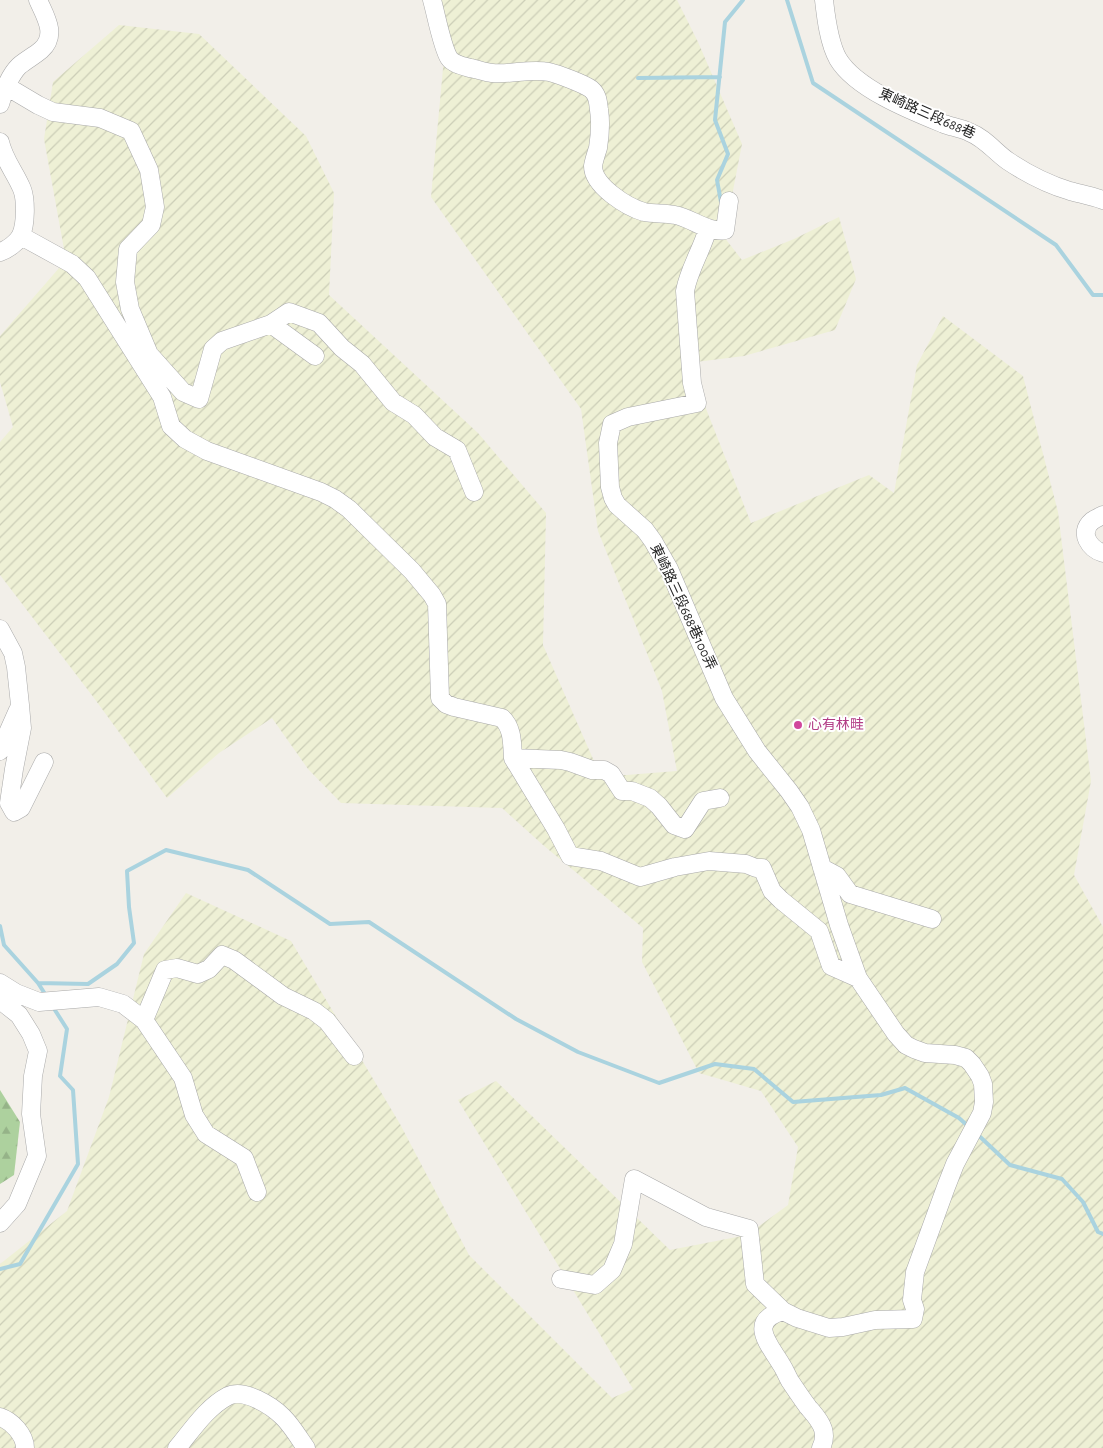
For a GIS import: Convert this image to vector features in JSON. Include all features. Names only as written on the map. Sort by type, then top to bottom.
[{"type":"street","points":[[0,104],[6,86],[18,67],[41,50],[49,37],[48,23],[38,0]]},
{"type":"street","points":[[432,0],[445,49],[453,62],[493,73],[549,72],[586,86],[593,91],[597,96],[600,117],[600,133],[593,165],[594,175],[597,181],[614,196],[644,212],[686,218],[699,225],[718,231],[725,230],[729,201]]},
{"type":"street","name":"東崎路三段688巷","points":[[824,0],[838,58],[855,78],[895,103],[945,125],[979,137],[1008,161],[1039,178],[1071,191],[1103,200]]},
{"type":"street","points":[[6,86],[53,112],[100,118],[131,131],[150,170],[155,207],[150,225],[128,249],[124,282],[130,309],[149,354],[183,392],[199,399],[213,348],[222,341],[271,324],[289,312],[319,323],[342,348],[362,364],[393,402],[414,415],[435,437],[457,450],[474,492]]},
{"type":"street","points":[[0,142],[2,154],[22,190],[26,207],[21,236],[0,252]]},
{"type":"street","name":"東崎路三段688巷100弄","points":[[708,228],[699,255],[688,278],[685,291],[692,382],[697,403],[628,417],[612,424],[608,443],[610,487],[613,498],[617,505],[645,530],[653,541],[669,569],[724,698],[757,751],[789,790],[806,816],[858,978],[896,1034],[906,1045],[924,1053],[966,1058],[980,1076],[984,1091],[982,1113],[946,1187],[915,1272],[912,1300],[915,1309],[913,1320],[875,1320],[829,1328],[797,1318],[783,1311]]},
{"type":"street","points":[[21,236],[72,264],[87,278],[162,398],[171,426],[185,439],[207,451],[321,492],[335,499],[349,509],[412,571],[437,604],[440,698],[446,704],[454,707],[502,718],[506,722],[512,738],[513,758],[570,856],[601,861],[640,878],[675,867],[709,861],[746,864],[762,868],[772,891],[819,931],[831,966],[858,978]]},
{"type":"street","points":[[271,324],[315,356]]},
{"type":"street","points":[[1103,516],[1092,522],[1085,534],[1092,548],[1103,553]]},
{"type":"street","points":[[0,629],[13,653],[22,728],[9,803],[14,812],[21,808],[44,762]]},
{"type":"street","points":[[0,751],[20,705]]},
{"type":"street","points":[[513,758],[561,760],[592,770],[604,770],[611,774],[622,791],[632,791],[650,798],[674,825],[685,829],[703,801],[720,798]]},
{"type":"street","points":[[822,868],[837,876],[850,894],[932,920]]},
{"type":"street","points":[[144,1020],[165,970],[177,968],[198,974],[209,969],[222,955],[234,960],[283,996],[314,1010],[327,1021],[354,1056]]},
{"type":"street","points":[[0,983],[16,993],[39,1002],[99,997],[123,1004],[144,1020],[183,1078],[194,1115],[206,1134],[244,1158],[257,1192]]},
{"type":"street","points":[[0,1000],[18,1016],[31,1034],[38,1051],[32,1076],[31,1114],[37,1156],[17,1204],[0,1222]]},
{"type":"street","points":[[562,1279],[595,1285],[612,1270],[623,1244],[634,1179],[706,1217],[749,1229],[755,1284],[783,1311],[768,1318],[763,1329],[764,1335],[767,1344],[789,1379],[822,1425],[824,1438],[821,1448]]},
{"type":"street","points":[[177,1448],[203,1415],[230,1395],[245,1394],[266,1404],[283,1417],[306,1448]]},
{"type":"street","points":[[0,1417],[15,1426],[25,1442],[25,1448]]},
{"type":"green space","points":[[434,0],[677,0],[698,42],[742,144],[724,237],[742,260],[794,239],[839,217],[856,279],[835,330],[744,356],[688,363],[751,523],[869,475],[894,493],[917,365],[943,316],[1023,376],[1058,512],[1091,781],[1074,875],[1103,927],[1103,1448],[0,1448],[0,1264],[67,1211],[109,1097],[144,954],[186,893],[291,941],[400,1124],[469,1255],[612,1398],[633,1389],[458,1100],[496,1081],[670,1250],[747,1235],[788,1205],[798,1147],[761,1091],[699,1073],[642,962],[643,928],[543,845],[502,808],[341,803],[308,769],[272,718],[219,753],[167,798],[94,698],[0,575],[0,442],[13,427],[0,382],[0,336],[66,260],[44,139],[53,82],[119,25],[199,34],[306,136],[334,193],[329,295],[478,433],[546,513],[543,645],[601,777],[677,771],[662,691],[598,531],[581,409],[431,197],[447,26]]},
{"type":"green space","points":[[0,1090],[20,1122],[14,1175],[0,1184]]},
{"type":"waterway","points":[[721,202],[717,180],[728,154],[715,120],[725,22],[743,0]]},
{"type":"waterway","points":[[787,0],[813,83],[1056,245],[1093,295],[1103,295]]},
{"type":"waterway","points":[[638,78],[720,77]]},
{"type":"waterway","points":[[38,983],[88,984],[117,964],[134,943],[127,871],[166,850],[248,870],[330,924],[369,922],[516,1019],[578,1052],[659,1083],[715,1064],[754,1069],[793,1102],[881,1095],[905,1088],[959,1118],[969,1127]]},
{"type":"waterway","points":[[0,926],[4,945],[38,983],[47,997]]},
{"type":"waterway","points":[[0,1269],[20,1264],[78,1164],[73,1090],[60,1076],[67,1029],[53,1007]]},
{"type":"waterway","points":[[976,1133],[1010,1165],[1062,1179],[1083,1202],[1098,1232],[1103,1234]]},
{"type":"place","name":"心有林畦","points":[[798,725]]}]
